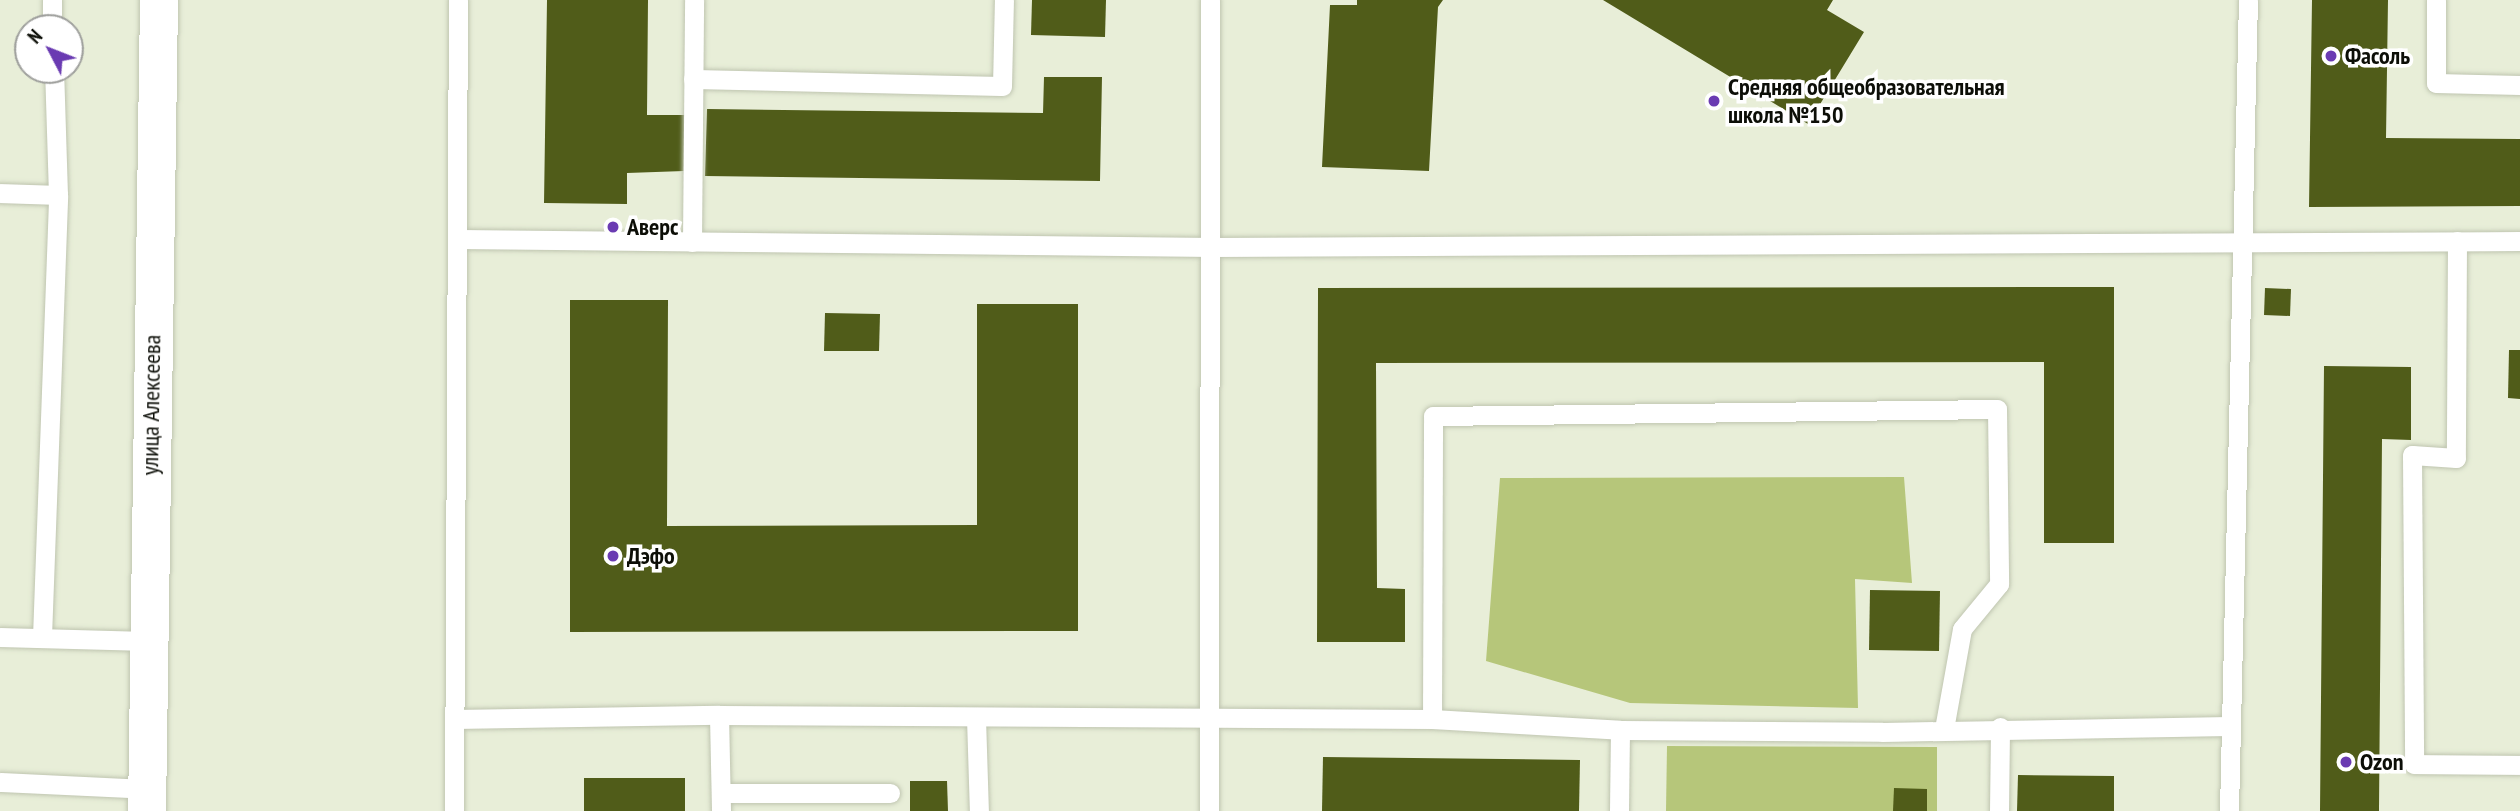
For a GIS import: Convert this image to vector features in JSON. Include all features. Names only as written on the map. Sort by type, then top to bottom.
[{"type":"street","name":"улица Алексеева","points":[[147,800],[147,641],[159,0]]},
{"type":"lane","points":[[454,811],[459,239],[458,0]]},
{"type":"lane","points":[[692,242],[694,0]]},
{"type":"lane","points":[[694,79],[1002,86],[1004,0]]},
{"type":"lane","points":[[1209,811],[1207,719],[1213,247],[1210,0]]},
{"type":"lane","points":[[2229,811],[2248,0]]},
{"type":"lane","points":[[2436,0],[2436,83],[2520,85]]},
{"type":"lane","points":[[43,636],[58,195],[54,84]]},
{"type":"lane","points":[[0,193],[58,195]]},
{"type":"lane","points":[[459,239],[1213,247],[2244,240],[2520,241]]},
{"type":"lane","points":[[2457,241],[2456,458],[2412,456],[2414,764],[2520,765]]},
{"type":"lane","points":[[1432,719],[1433,416],[1997,409],[1999,584],[1962,629],[1944,729]]},
{"type":"lane","points":[[0,637],[43,636],[147,641]]},
{"type":"lane","points":[[454,719],[719,715],[1432,719],[1620,730],[2229,726]]},
{"type":"lane","points":[[719,715],[721,802],[890,793]]},
{"type":"lane","points":[[976,718],[979,811]]},
{"type":"lane","points":[[1999,811],[2000,727]]},
{"type":"lane","points":[[1619,811],[1620,730]]},
{"type":"lane","points":[[0,782],[147,800]]},
{"type":"green space","points":[[1904,477],[1912,583],[1855,579],[1858,708],[1630,703],[1486,661],[1500,478]]},
{"type":"green space","points":[[1667,746],[1937,747],[1937,811],[1666,811]]},
{"type":"building","points":[[547,0],[648,0],[647,115],[685,115],[684,171],[627,173],[627,204],[544,203]]},
{"type":"building","points":[[1032,0],[1106,0],[1105,37],[1031,35]]},
{"type":"building","points":[[1357,0],[1443,0],[1438,7],[1429,171],[1322,167],[1330,5],[1357,5]]},
{"type":"building","points":[[1603,0],[1833,0],[1827,10],[1864,32],[1808,124]]},
{"type":"building","points":[[2312,0],[2388,0],[2386,138],[2520,139],[2520,206],[2309,207]]},
{"type":"building","points":[[1044,77],[1102,77],[1100,181],[705,176],[707,109],[1043,113]]},
{"type":"building","points":[[2114,287],[2114,543],[2044,543],[2044,362],[1376,363],[1377,588],[1405,589],[1405,642],[1317,642],[1318,288]]},
{"type":"building","points":[[2265,288],[2291,289],[2290,316],[2264,315]]},
{"type":"building","points":[[570,300],[668,300],[667,526],[977,525],[977,304],[1078,304],[1078,631],[570,632]]},
{"type":"building","points":[[825,313],[880,314],[879,351],[824,351]]},
{"type":"building","points":[[2509,350],[2520,350],[2520,399],[2508,398]]},
{"type":"building","points":[[2324,366],[2411,367],[2411,440],[2382,439],[2379,811],[2320,811]]},
{"type":"building","points":[[1870,590],[1940,591],[1939,651],[1869,650]]},
{"type":"building","points":[[1323,757],[1580,760],[1579,811],[1322,811]]},
{"type":"building","points":[[2018,775],[2114,776],[2114,811],[2017,811]]},
{"type":"building","points":[[584,778],[685,778],[685,811],[584,811]]},
{"type":"building","points":[[910,781],[947,781],[948,811],[910,811]]},
{"type":"building","points":[[1894,788],[1927,789],[1927,811],[1893,811]]},
{"type":"place","name":"Фасоль","points":[[2331,56]]},
{"type":"place","name":"Средняя общеобразовательная школа №150","points":[[1714,101]]},
{"type":"place","name":"Аверс","points":[[613,227]]},
{"type":"place","name":"Дэфо","points":[[613,556]]},
{"type":"place","name":"Ozon","points":[[2346,762]]}]
